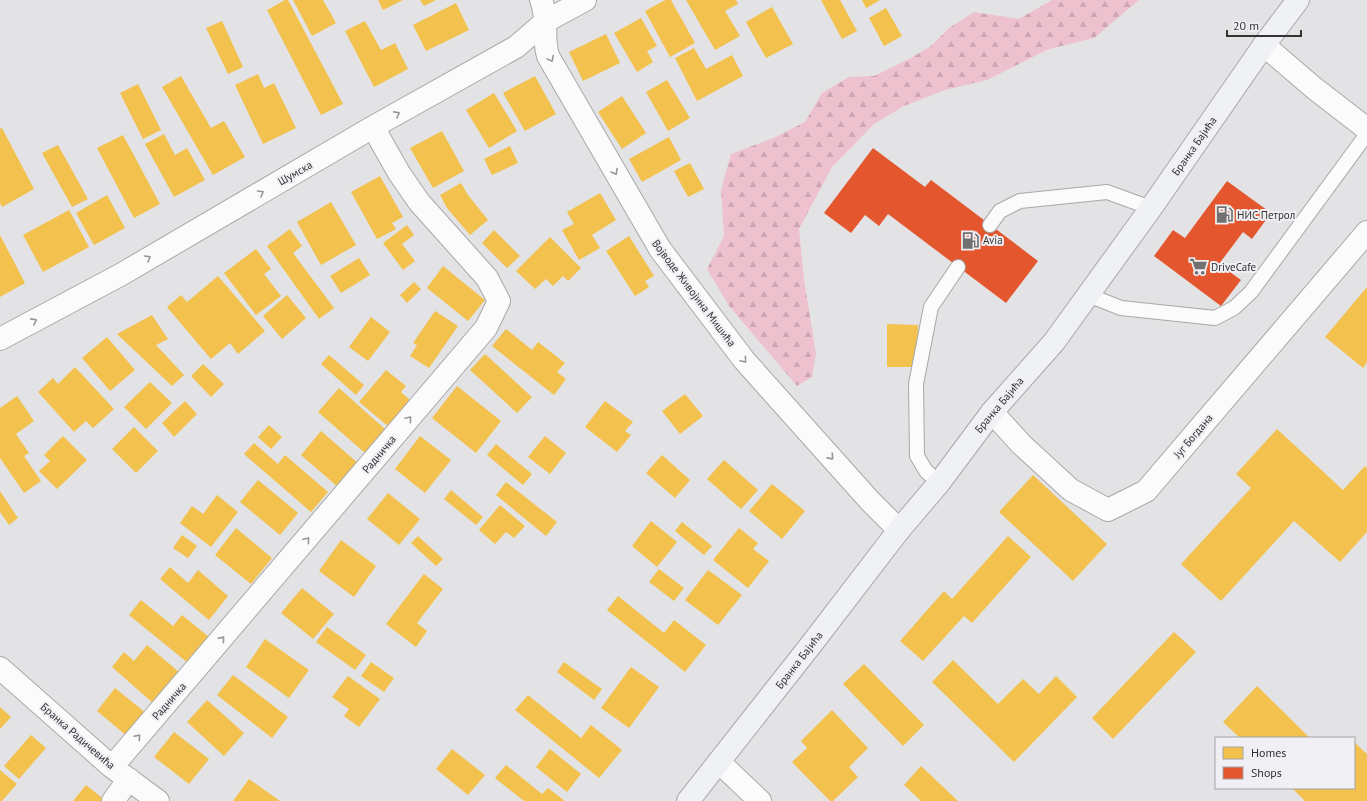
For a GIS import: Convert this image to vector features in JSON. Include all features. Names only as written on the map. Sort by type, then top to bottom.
[{"type":"main road","name":"Бранка Бајића","points":[[688,801],[992,412],[1054,342],[1298,0]]},
{"type":"street","name":"Војводе Живојина Мишића","points":[[541,0],[546,11],[545,44],[548,56],[660,249],[744,360],[873,504],[899,530]]},
{"type":"street","name":"Шумска","points":[[0,339],[122,274],[373,128],[516,47],[546,22],[585,0]]},
{"type":"street","points":[[1264,46],[1314,88],[1367,129]]},
{"type":"street","name":"Радничка","points":[[113,801],[121,773],[486,328],[499,301],[487,278],[419,202],[399,173],[373,128]]},
{"type":"street","name":"Југ Богдана","points":[[992,412],[1021,444],[1071,490],[1108,510],[1146,491],[1367,232]]},
{"type":"street","name":"Бранка Радичевића","points":[[0,668],[121,773],[158,801]]},
{"type":"street","points":[[719,762],[760,801]]},
{"type":"lane","points":[[1088,295],[1121,308],[1215,318],[1234,308],[1251,292],[1367,134]]},
{"type":"lane","points":[[990,225],[1000,211],[1020,201],[1083,194],[1107,192],[1150,208]]},
{"type":"lane","points":[[938,483],[926,472],[917,456],[916,384],[931,307],[958,267]]},
{"type":"green space","points":[[1052,0],[1139,0],[1094,38],[1049,49],[987,80],[945,90],[904,106],[874,124],[832,167],[799,229],[804,279],[816,354],[812,377],[797,386],[729,306],[707,269],[724,236],[721,190],[731,154],[776,137],[805,122],[822,93],[849,77],[874,76],[911,58],[931,46],[949,28],[974,12],[1019,19]]},
{"type":"building: Homes","points":[[285,0],[288,0],[343,104],[321,115],[267,10]]},
{"type":"building: Homes","points":[[293,0],[323,0],[336,23],[312,36]]},
{"type":"building: Homes","points":[[378,0],[403,0],[383,10]]},
{"type":"building: Homes","points":[[420,0],[436,0],[424,6]]},
{"type":"building: Homes","points":[[665,0],[671,0],[695,43],[670,57],[645,11]]},
{"type":"building: Homes","points":[[686,0],[736,0],[738,4],[725,11],[740,36],[715,50]]},
{"type":"building: Homes","points":[[821,0],[840,0],[857,31],[842,39]]},
{"type":"building: Homes","points":[[862,0],[880,0],[866,8]]},
{"type":"building: Homes","points":[[456,3],[469,30],[426,51],[413,25]]},
{"type":"building: Homes","points":[[772,7],[793,44],[766,58],[746,22]]},
{"type":"building: Homes","points":[[886,8],[902,36],[884,46],[869,18]]},
{"type":"building: Homes","points":[[641,18],[657,46],[647,51],[653,62],[637,72],[614,33]]},
{"type":"building: Homes","points":[[222,21],[243,67],[228,74],[206,28]]},
{"type":"building: Homes","points":[[365,21],[381,50],[395,43],[408,69],[374,87],[345,31]]},
{"type":"building: Homes","points":[[606,34],[620,63],[583,81],[569,52]]},
{"type":"building: Homes","points":[[694,48],[706,69],[732,55],[743,76],[697,101],[675,58]]},
{"type":"building: Homes","points":[[258,74],[264,88],[274,83],[296,128],[263,144],[235,85]]},
{"type":"building: Homes","points":[[181,76],[211,128],[224,121],[245,157],[213,175],[162,87]]},
{"type":"building: Homes","points":[[535,76],[556,114],[525,131],[503,93]]},
{"type":"building: Homes","points":[[667,80],[690,118],[668,131],[646,92]]},
{"type":"building: Homes","points":[[138,84],[161,130],[143,139],[120,93]]},
{"type":"building: Homes","points":[[494,93],[517,131],[489,148],[466,110]]},
{"type":"building: Homes","points":[[622,96],[646,133],[622,149],[598,112]]},
{"type":"building: Homes","points":[[2,128],[34,189],[2,207],[0,203],[0,129]]},
{"type":"building: Homes","points":[[442,131],[464,171],[433,188],[410,148]]},
{"type":"building: Homes","points":[[164,134],[175,155],[187,148],[205,180],[174,197],[145,144]]},
{"type":"building: Homes","points":[[123,135],[160,204],[134,218],[97,148]]},
{"type":"building: Homes","points":[[669,137],[681,160],[642,182],[629,159]]},
{"type":"building: Homes","points":[[58,145],[88,199],[72,207],[42,153]]},
{"type":"building: Homes","points":[[510,146],[518,163],[492,175],[484,159]]},
{"type":"building: Homes","points":[[690,163],[704,189],[688,197],[674,171]]},
{"type":"building: Homes","points":[[380,176],[403,217],[392,223],[396,229],[377,239],[351,192]]},
{"type":"building: Homes","points":[[461,183],[468,195],[488,220],[470,235],[447,208],[440,195]]},
{"type":"building: Homes","points":[[600,193],[616,220],[592,235],[600,248],[579,260],[562,230],[574,224],[567,212]]},
{"type":"building: Homes","points":[[107,195],[125,228],[94,245],[76,213]]},
{"type":"building: Homes","points":[[331,202],[356,245],[321,265],[297,222]]},
{"type":"building: Homes","points":[[69,210],[89,247],[43,272],[23,235]]},
{"type":"building: Homes","points":[[407,225],[414,235],[402,244],[415,261],[403,270],[383,243]]},
{"type":"building: Homes","points":[[290,229],[302,246],[293,253],[334,308],[319,319],[267,246]]},
{"type":"building: Homes","points":[[494,230],[520,256],[507,268],[482,243]]},
{"type":"building: Homes","points":[[0,235],[25,283],[0,297]]},
{"type":"building: Homes","points":[[629,236],[654,276],[645,281],[649,287],[635,296],[606,251]]},
{"type":"building: Homes","points":[[550,237],[581,268],[568,281],[563,276],[553,286],[546,279],[535,289],[516,271]]},
{"type":"building: Homes","points":[[256,249],[271,269],[264,274],[281,296],[256,315],[224,273]]},
{"type":"building: Homes","points":[[359,258],[370,275],[341,293],[330,276]]},
{"type":"building: Homes","points":[[443,266],[485,300],[468,321],[427,288]]},
{"type":"building: Homes","points":[[218,276],[265,331],[238,354],[230,343],[211,359],[167,307],[181,295],[187,302]]},
{"type":"building: Homes","points":[[414,282],[421,289],[407,303],[400,295]]},
{"type":"building: Homes","points":[[1367,287],[1367,362],[1363,368],[1325,337]]},
{"type":"building: Homes","points":[[287,295],[306,318],[282,339],[263,316]]},
{"type":"building: Homes","points":[[435,311],[458,326],[429,368],[410,356],[417,345],[413,343]]},
{"type":"building: Homes","points":[[152,315],[168,339],[156,345],[184,375],[172,386],[117,334]]},
{"type":"building: Homes","points":[[371,317],[390,332],[368,361],[349,347]]},
{"type":"building: Homes","points":[[887,324],[918,325],[917,367],[887,367]]},
{"type":"building: Homes","points":[[506,329],[532,350],[538,342],[565,363],[557,372],[566,379],[554,395],[492,346]]},
{"type":"building: Homes","points":[[107,337],[135,370],[110,391],[82,358]]},
{"type":"building: Homes","points":[[485,354],[532,397],[517,413],[470,370]]},
{"type":"building: Homes","points":[[329,355],[364,385],[356,395],[321,364]]},
{"type":"building: Homes","points":[[203,364],[224,384],[211,397],[191,376]]},
{"type":"building: Homes","points":[[75,367],[114,409],[93,428],[86,421],[74,432],[38,392],[53,378],[58,384]]},
{"type":"building: Homes","points":[[386,370],[406,386],[401,392],[411,401],[389,427],[359,402]]},
{"type":"building: Homes","points":[[150,382],[172,403],[146,429],[124,407]]},
{"type":"building: Homes","points":[[457,386],[501,421],[476,453],[432,418]]},
{"type":"building: Homes","points":[[339,388],[386,430],[365,453],[318,412]]},
{"type":"building: Homes","points":[[685,394],[703,416],[680,434],[662,411]]},
{"type":"building: Homes","points":[[17,396],[34,421],[16,434],[29,453],[24,456],[41,481],[24,493],[0,458],[0,408]]},
{"type":"building: Homes","points":[[185,401],[197,414],[174,437],[162,423]]},
{"type":"building: Homes","points":[[605,401],[633,422],[625,431],[631,435],[617,452],[585,427]]},
{"type":"building: Homes","points":[[269,425],[282,437],[271,449],[258,437]]},
{"type":"building: Homes","points":[[134,427],[158,451],[136,473],[112,449]]},
{"type":"building: Homes","points":[[1277,429],[1343,490],[1365,466],[1367,468],[1367,532],[1340,562],[1294,521],[1221,601],[1181,564],[1251,488],[1236,474]]},
{"type":"building: Homes","points":[[321,431],[359,464],[339,488],[301,455]]},
{"type":"building: Homes","points":[[63,436],[87,460],[57,489],[39,471],[50,461],[44,455]]},
{"type":"building: Homes","points":[[420,436],[451,460],[425,493],[395,469]]},
{"type":"building: Homes","points":[[545,436],[566,453],[550,474],[528,457]]},
{"type":"building: Homes","points":[[254,443],[278,464],[285,455],[328,492],[311,512],[244,454]]},
{"type":"building: Homes","points":[[496,444],[532,474],[523,485],[487,455]]},
{"type":"building: Homes","points":[[662,455],[690,480],[675,498],[646,473]]},
{"type":"building: Homes","points":[[724,460],[758,490],[741,509],[707,479]]},
{"type":"building: Homes","points":[[1033,475],[1107,544],[1073,581],[999,512]]},
{"type":"building: Homes","points":[[258,480],[298,513],[280,535],[240,502]]},
{"type":"building: Homes","points":[[506,482],[557,522],[546,536],[496,495]]},
{"type":"building: Homes","points":[[772,484],[805,511],[782,539],[749,511]]},
{"type":"building: Homes","points":[[451,490],[483,517],[476,525],[444,499]]},
{"type":"building: Homes","points":[[0,491],[18,518],[9,525],[0,512]]},
{"type":"building: Homes","points":[[388,493],[420,519],[399,545],[367,519]]},
{"type":"building: Homes","points":[[217,495],[238,512],[211,547],[180,523],[192,506],[203,514]]},
{"type":"building: Homes","points":[[500,505],[525,526],[514,538],[506,532],[495,544],[479,530]]},
{"type":"building: Homes","points":[[651,521],[677,542],[657,567],[632,546]]},
{"type":"building: Homes","points":[[682,522],[712,546],[704,555],[675,531]]},
{"type":"building: Homes","points":[[236,528],[272,558],[251,584],[215,555]]},
{"type":"building: Homes","points":[[739,528],[758,543],[753,549],[769,561],[748,588],[713,560]]},
{"type":"building: Homes","points":[[182,535],[197,546],[188,558],[173,548]]},
{"type":"building: Homes","points":[[418,536],[443,559],[436,566],[411,543]]},
{"type":"building: Homes","points":[[1008,536],[1031,557],[972,623],[964,616],[923,661],[900,641],[944,591],[952,599]]},
{"type":"building: Homes","points":[[341,540],[376,566],[354,597],[319,571]]},
{"type":"building: Homes","points":[[170,567],[188,583],[198,570],[228,596],[209,620],[160,579]]},
{"type":"building: Homes","points":[[659,569],[684,588],[674,601],[649,582]]},
{"type":"building: Homes","points":[[708,570],[742,595],[718,625],[685,600]]},
{"type":"building: Homes","points":[[424,574],[443,589],[417,623],[427,631],[416,647],[386,624]]},
{"type":"building: Homes","points":[[302,588],[334,614],[313,639],[281,613]]},
{"type":"building: Homes","points":[[618,596],[664,633],[674,620],[706,645],[685,672],[607,610]]},
{"type":"building: Homes","points":[[141,600],[173,626],[182,615],[209,637],[188,663],[129,615]]},
{"type":"building: Homes","points":[[327,627],[366,655],[355,670],[316,642]]},
{"type":"building: Homes","points":[[1174,632],[1196,652],[1113,739],[1092,718]]},
{"type":"building: Homes","points":[[265,639],[309,670],[289,698],[246,667]]},
{"type":"building: Homes","points":[[147,645],[179,672],[153,703],[112,667],[124,652],[134,661]]},
{"type":"building: Homes","points":[[953,660],[998,704],[1023,679],[1039,694],[1056,676],[1077,697],[1014,762],[932,682]]},
{"type":"building: Homes","points":[[371,662],[394,678],[384,692],[361,676]]},
{"type":"building: Homes","points":[[564,662],[602,689],[594,700],[557,672]]},
{"type":"building: Homes","points":[[864,664],[924,725],[903,746],[843,684]]},
{"type":"building: Homes","points":[[631,667],[659,687],[629,728],[601,708]]},
{"type":"building: Homes","points":[[233,675],[288,717],[272,738],[217,695]]},
{"type":"building: Homes","points":[[348,676],[380,699],[359,727],[344,716],[349,709],[332,697]]},
{"type":"building: Homes","points":[[1257,686],[1309,737],[1239,737],[1223,722]]},
{"type":"building: Homes","points":[[115,688],[147,714],[128,737],[97,711]]},
{"type":"building: Homes","points":[[528,695],[581,738],[591,725],[622,750],[599,778],[515,710]]},
{"type":"building: Homes","points":[[207,700],[244,733],[224,756],[187,722]]},
{"type":"building: Homes","points":[[0,707],[11,717],[0,729]]},
{"type":"building: Homes","points":[[832,710],[868,748],[849,767],[858,777],[833,801],[830,801],[792,762],[807,748],[801,741]]},
{"type":"building: Homes","points":[[174,732],[209,759],[189,784],[154,757]]},
{"type":"building: Homes","points":[[31,735],[46,748],[19,779],[4,766]]},
{"type":"building: Homes","points":[[1355,743],[1367,754],[1367,801],[1305,801],[1293,789],[1355,789]]},
{"type":"building: Homes","points":[[452,749],[485,775],[468,795],[436,769]]},
{"type":"building: Homes","points":[[550,749],[581,774],[567,792],[536,767]]},
{"type":"building: Homes","points":[[506,765],[542,794],[548,788],[565,801],[524,801],[495,778]]},
{"type":"building: Homes","points":[[921,766],[958,801],[921,801],[904,785]]},
{"type":"building: Homes","points":[[0,770],[17,784],[2,801],[0,801]]},
{"type":"building: Homes","points":[[249,779],[280,801],[233,801]]},
{"type":"building: Homes","points":[[86,785],[106,801],[73,801]]},
{"type":"building: Shops","points":[[873,148],[925,187],[931,180],[1038,261],[1006,303],[888,214],[879,226],[865,215],[851,233],[824,213]]},
{"type":"building: Shops","points":[[1227,181],[1271,213],[1252,239],[1243,232],[1219,264],[1241,280],[1221,306],[1154,256],[1173,230],[1185,238]]},
{"type":"place","name":"НИС Петрол","points":[[1224,215]]},
{"type":"place","name":"Avia","points":[[970,240]]},
{"type":"place","name":"DriveCafe","points":[[1198,267]]}]
